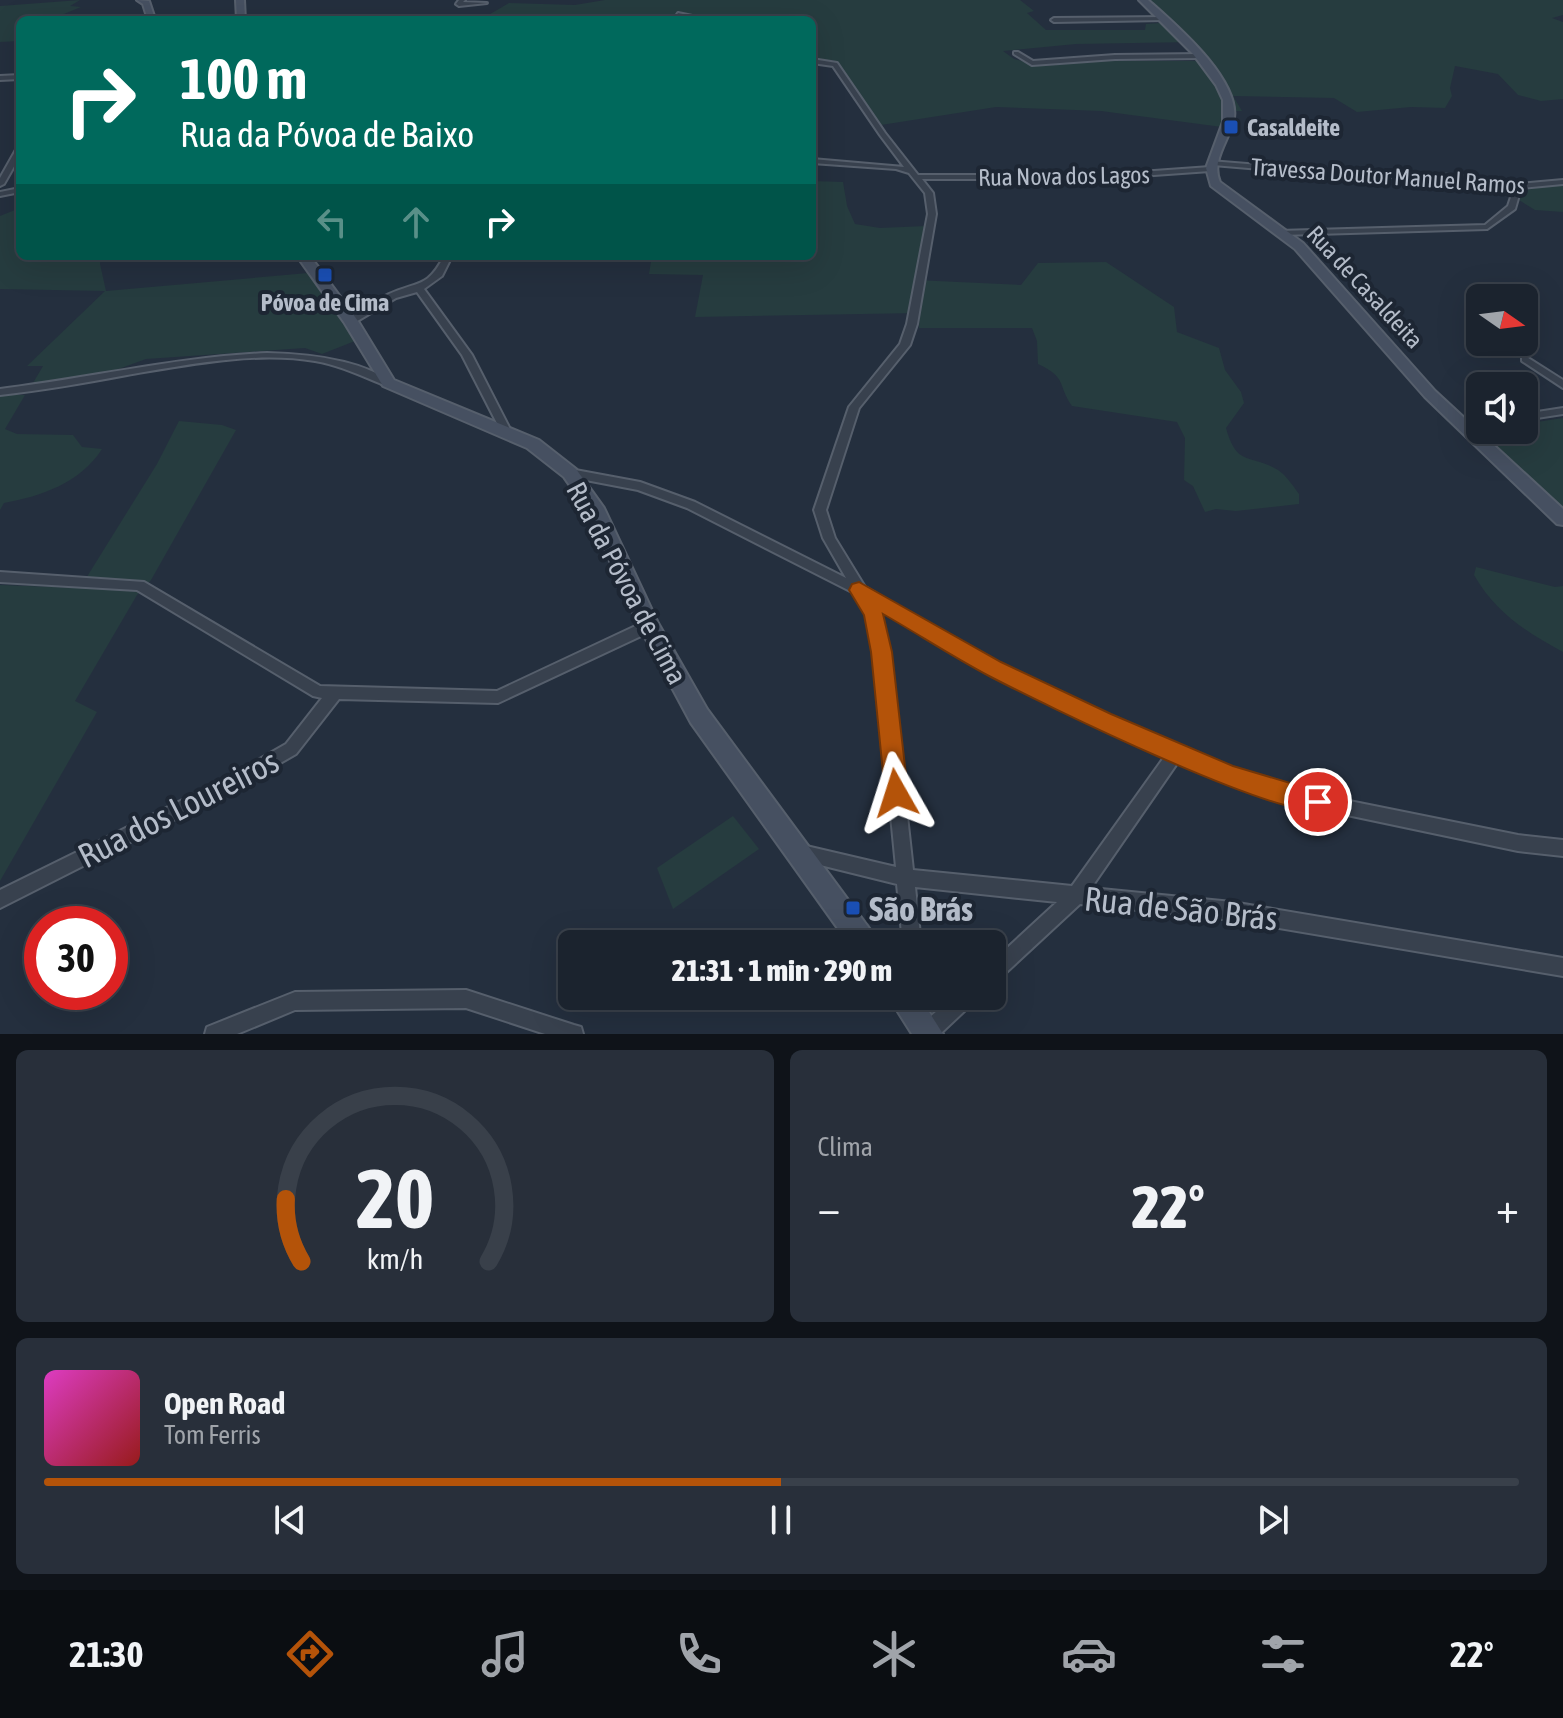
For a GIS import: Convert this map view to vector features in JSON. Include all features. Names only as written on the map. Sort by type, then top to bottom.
[{"type":"street","points":[[462,0],[459,4],[484,3]]},
{"type":"street","points":[[1143,0],[1201,56],[1228,99],[1230,111],[1212,166]]},
{"type":"street","points":[[678,15],[683,16]]},
{"type":"street","points":[[1054,20],[1164,18]]},
{"type":"street","points":[[1016,53],[1032,63],[1115,57],[1201,56]]},
{"type":"street","points":[[816,62],[835,64],[855,96],[929,193],[932,214],[912,324],[905,345],[854,407],[820,510],[829,538],[874,614],[882,652],[911,930]]},
{"type":"street","points":[[0,184],[16,157]]},
{"type":"street","name":"Rua Nova dos Lagos","points":[[816,161],[896,167],[914,174],[1098,177],[1212,166]]},
{"type":"street","name":"Travessa Doutor Manuel Ramos","points":[[1212,166],[1455,177],[1518,186],[1563,182]]},
{"type":"street","name":"Rua de Casaldeita","points":[[1212,166],[1212,179],[1220,189],[1282,233],[1329,277],[1430,394],[1466,420]]},
{"type":"street","points":[[1282,233],[1487,227],[1512,207],[1518,186]]},
{"type":"street","points":[[306,260],[351,321],[388,383]]},
{"type":"street","points":[[351,321],[393,296],[419,288],[439,274],[446,260]]},
{"type":"street","points":[[419,288],[467,355],[507,433]]},
{"type":"street","points":[[0,392],[43,389],[161,365],[274,356],[308,357],[348,366],[388,383]]},
{"type":"street","points":[[1525,359],[1563,385]]},
{"type":"street","name":"Rua da Póvoa de Cima","points":[[388,383],[533,444],[570,473],[595,508],[649,626],[699,716],[855,930]]},
{"type":"street","points":[[1538,415],[1563,411]]},
{"type":"street","name":"Rua de Casaldeita","points":[[1491,444],[1563,519]]},
{"type":"street","points":[[570,473],[640,486],[691,505],[859,590],[994,669],[1175,754],[1290,796],[1518,843],[1563,848]]},
{"type":"street","points":[[0,577],[139,585],[318,692],[498,697],[649,626]]},
{"type":"street","name":"Rua dos Loureiros","points":[[0,899],[230,784],[291,749],[335,693]]},
{"type":"street","points":[[1006,961],[1076,896],[1175,754]]},
{"type":"street","name":"Rua de São Brás","points":[[799,852],[905,878],[1232,911],[1563,967]]},
{"type":"street","points":[[214,1034],[295,1001],[466,999],[574,1034]]},
{"type":"street","points":[[924,1021],[943,1010]]},
{"type":"green space","points":[[80,0],[70,6],[81,7],[59,16],[16,16],[16,41],[0,42],[0,6]]},
{"type":"green space","points":[[605,0],[1020,0],[1034,11],[1027,13],[1046,30],[1145,30],[1146,24],[1173,22],[1148,0],[1563,0],[1563,15],[1552,18],[1563,22],[1563,99],[1541,101],[1518,95],[1498,74],[1455,66],[1450,88],[1452,96],[1445,108],[1411,107],[1357,112],[1334,98],[1233,96],[1242,111],[1226,111],[1222,127],[1101,111],[996,107],[881,125],[833,60],[816,61],[816,16],[487,16],[509,3],[575,5]],"holes":[[[1193,42],[1210,61],[1106,61],[1043,66],[1014,59],[1003,51],[1076,44]]]},
{"type":"green space","points":[[816,181],[843,182],[847,206],[855,224],[880,228],[927,226],[915,280],[1021,285],[1038,263],[1106,262],[1174,307],[1177,332],[1219,348],[1225,370],[1241,392],[1244,403],[1226,428],[1230,441],[1246,458],[1281,472],[1299,494],[1299,504],[1205,512],[1193,486],[1184,480],[1185,438],[1177,422],[1072,406],[1058,378],[1038,364],[1037,341],[1032,328],[919,328],[920,313],[695,317],[703,275],[649,274],[651,260],[816,260]]},
{"type":"green space","points":[[1563,183],[1563,212],[1535,210],[1519,200],[1526,190]]},
{"type":"green space","points":[[16,210],[16,260],[100,260],[106,291],[308,273],[355,341],[322,354],[305,348],[146,359],[113,371],[33,383],[43,366],[27,366],[105,291],[0,289],[0,216]]},
{"type":"green space","points":[[0,395],[25,395],[5,429],[17,434],[73,435],[82,447],[102,449],[83,471],[71,479],[46,492],[4,503],[0,510]]},
{"type":"green space","points":[[1563,418],[1563,512],[1491,444],[1538,444],[1538,422]]},
{"type":"green space","points":[[179,421],[222,425],[236,430],[151,580],[137,595],[75,701],[97,712],[0,881],[0,585],[80,588],[157,464]]},
{"type":"green space","points":[[1476,567],[1555,587],[1563,586],[1563,652],[1524,629],[1502,610],[1474,575]]},
{"type":"green space","points":[[733,816],[759,849],[673,909],[657,868]]},
{"type":"place","name":"Casaldeite","points":[[1231,127]]},
{"type":"place","name":"Póvoa de Cima","points":[[325,275]]},
{"type":"place","name":"São Brás","points":[[853,908]]},
{"type":"route","points":[[896,793],[882,652],[874,614],[859,590],[994,669],[1103,721],[1228,775],[1318,802]]}]
